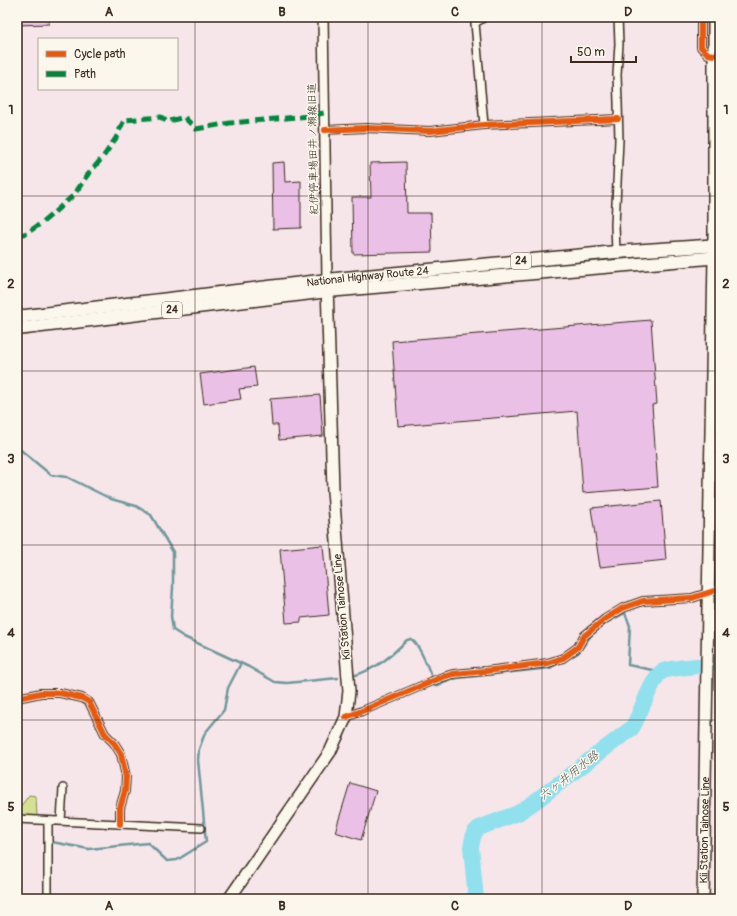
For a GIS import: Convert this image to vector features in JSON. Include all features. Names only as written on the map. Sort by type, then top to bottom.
[{"type":"highway","name":"National Highway Route 24","points":[[17,329],[328,286],[616,252],[717,251]]},
{"type":"highway","name":"National Highway Route 24","points":[[17,317],[328,286],[717,251]]},
{"type":"main road","name":"Kii Station Tainose Line","points":[[703,899],[708,593],[717,251],[717,54],[714,17]]},
{"type":"main road","name":"Kii Station Tainose Line","points":[[229,899],[330,752],[346,717],[348,691],[333,491],[328,286]]},
{"type":"street","name":"紀伊停車場田井ノ瀬線旧道","points":[[323,17],[328,286]]},
{"type":"street","points":[[484,125],[475,24],[485,17]]},
{"type":"street","points":[[616,252],[615,225],[619,140],[617,75],[619,44],[618,17]]},
{"type":"street","points":[[701,17],[701,47],[708,54],[717,54]]},
{"type":"street","points":[[325,130],[366,128],[430,131],[484,125],[618,119]]},
{"type":"street","points":[[346,717],[453,674],[486,672],[548,663],[563,658],[578,647],[584,636],[605,619],[623,608],[643,601],[692,598],[720,589]]},
{"type":"street","points":[[17,698],[41,693],[60,694],[82,698],[89,702],[105,734],[114,743],[121,754],[126,777],[125,791],[120,808],[120,824]]},
{"type":"street","points":[[61,821],[63,788]]},
{"type":"street","points":[[17,819],[201,828]]},
{"type":"street","points":[[48,821],[48,899]]},
{"type":"green space","points":[[29,795],[36,796],[37,817],[21,816],[21,806]]},
{"type":"building","points":[[17,17],[49,17],[49,24],[17,25]]},
{"type":"building","points":[[284,162],[285,182],[301,181],[301,228],[273,229],[272,163]]},
{"type":"building","points":[[406,162],[407,213],[431,213],[432,252],[353,254],[352,197],[371,197],[370,163]]},
{"type":"building","points":[[651,320],[657,404],[652,405],[658,487],[583,493],[577,411],[398,426],[392,341]]},
{"type":"building","points":[[254,367],[257,387],[239,389],[241,399],[204,404],[200,374]]},
{"type":"building","points":[[320,395],[323,436],[279,440],[278,425],[272,425],[270,399]]},
{"type":"building","points":[[661,501],[666,560],[600,567],[591,508]]},
{"type":"building","points":[[323,545],[329,615],[301,618],[301,622],[286,623],[280,549]]},
{"type":"building","points":[[350,783],[376,791],[361,840],[335,832]]},
{"type":"waterway","points":[[17,447],[51,475],[67,477],[111,499],[136,506],[151,515],[173,552],[171,616],[173,630],[184,637],[249,667],[275,682],[287,683],[338,678]]},
{"type":"waterway","points":[[567,659],[578,653],[592,634],[604,624],[625,613],[630,626],[628,665],[662,672]]},
{"type":"waterway","points":[[353,676],[376,666],[389,657],[407,640],[411,639],[418,647],[435,686],[457,678],[550,668],[562,661]]},
{"type":"waterway","name":"六ヶ井用水路","points":[[716,663],[720,662]]},
{"type":"waterway","points":[[52,842],[89,849],[148,843],[167,861],[177,860],[206,842],[198,760],[199,749],[205,733],[224,710],[228,688],[241,663]]},
{"type":"waterway","name":"六ヶ井用水路","points":[[476,899],[471,847],[474,833],[479,828],[518,813],[632,728],[650,688],[659,674],[663,671],[675,668],[697,666]]},
{"type":"marked path","points":[[17,236],[27,233],[43,222],[74,195],[116,138],[124,120],[161,117],[167,122],[184,117],[196,129],[230,123],[309,116],[324,113]]},
{"type":"cycle path","points":[[701,17],[701,47],[708,54],[714,55],[720,53]]},
{"type":"cycle path","points":[[325,130],[366,128],[430,131],[484,125],[618,119]]},
{"type":"cycle path","points":[[346,717],[453,674],[548,663],[563,658],[578,647],[584,636],[605,619],[623,608],[643,601],[692,598],[720,589]]},
{"type":"cycle path","points":[[17,698],[41,693],[60,693],[82,698],[89,702],[105,734],[114,743],[121,754],[126,777],[125,791],[120,808],[120,824]]}]
